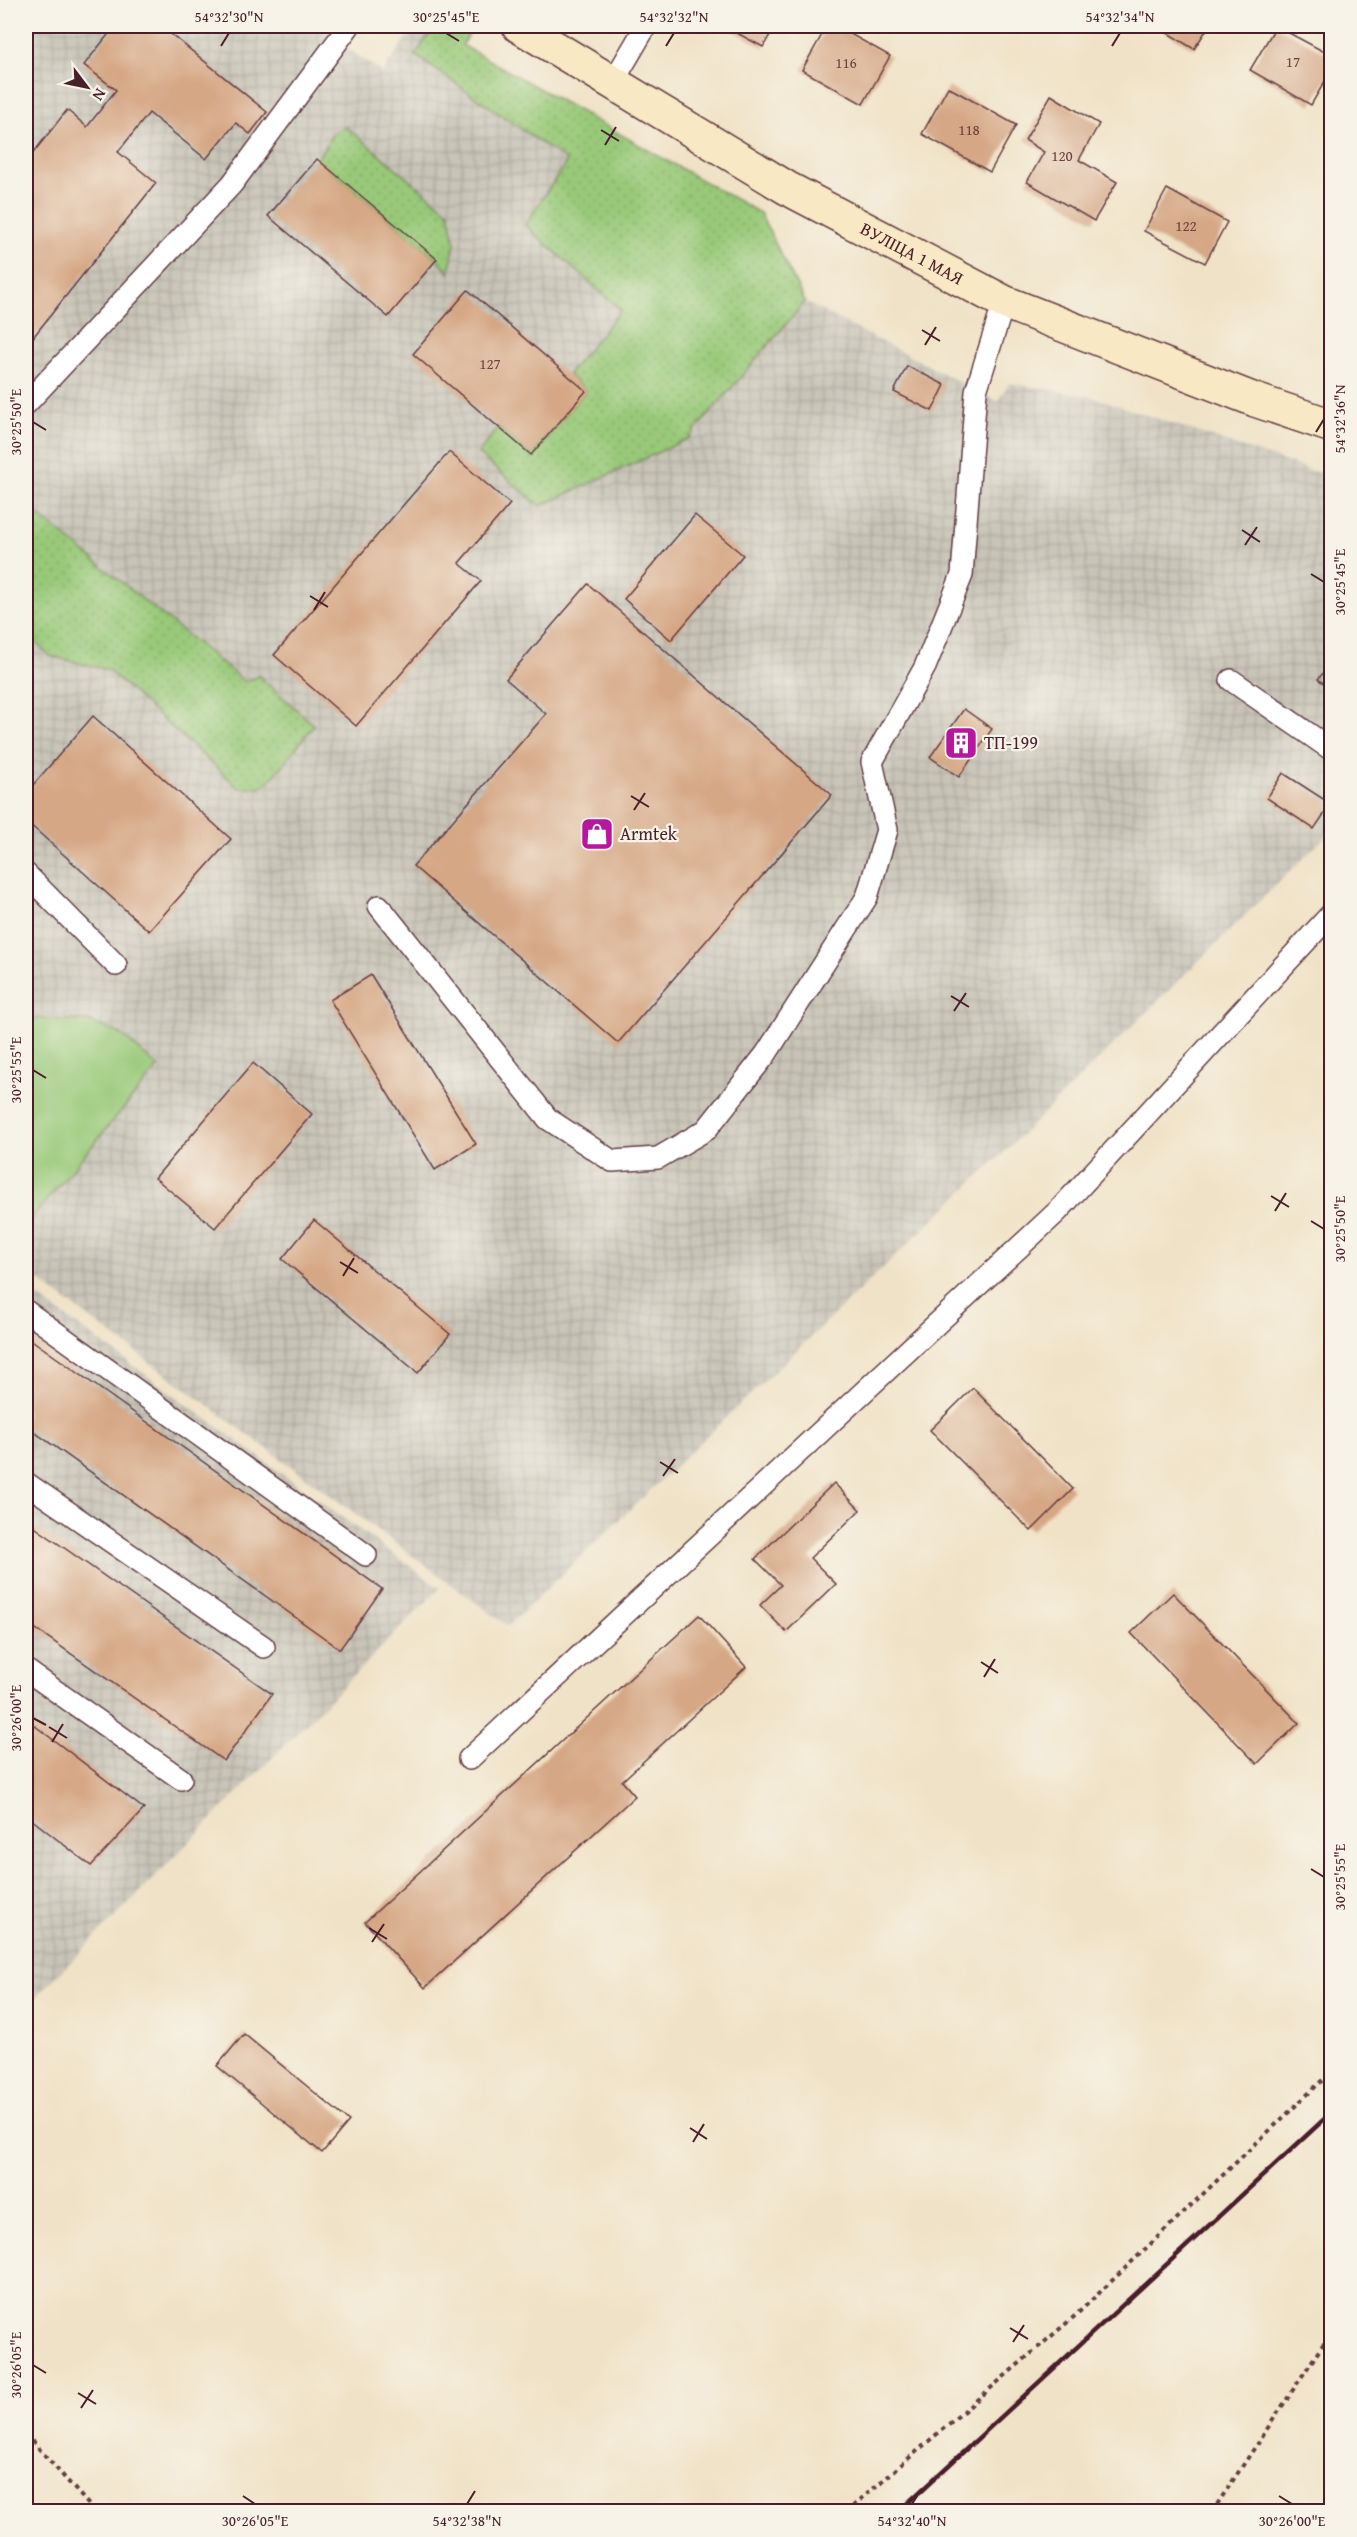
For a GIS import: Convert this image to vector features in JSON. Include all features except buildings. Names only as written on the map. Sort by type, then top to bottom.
[{"type":"street","name":"ВУЛІЦА 1 МАЯ","points":[[519,26],[787,188],[1004,302],[1255,400],[1332,426]]},
{"type":"lane","points":[[26,404],[232,184],[349,26]]},
{"type":"lane","points":[[613,82],[646,26]]},
{"type":"lane","points":[[379,906],[548,1119],[612,1161],[658,1158],[706,1130],[766,1054],[867,897],[886,830],[872,762],[925,667],[962,575],[976,391],[1004,302]]},
{"type":"lane","points":[[1230,680],[1332,750]]},
{"type":"lane","points":[[26,874],[116,965]]},
{"type":"lane","points":[[469,1759],[1058,1211],[1332,913]]},
{"type":"lane","points":[[26,1311],[366,1555]]},
{"type":"lane","points":[[26,1483],[264,1647]]},
{"type":"lane","points":[[26,1670],[181,1779]]},
{"type":"path","points":[[846,2511],[1076,2315],[1332,2071]]},
{"type":"path","points":[[1212,2511],[1332,2331]]},
{"type":"path","points":[[26,2434],[95,2511]]},
{"type":"shaded area","points":[[34,26],[331,26],[325,33],[383,73],[414,26],[474,26],[462,45],[760,213],[805,302],[998,402],[1009,383],[1093,397],[1331,477],[1331,831],[1001,1155],[508,1626],[26,1271],[26,43]]},
{"type":"shaded area","points":[[26,1288],[440,1588],[26,2007]]},
{"type":"green space","points":[[435,26],[474,26],[462,45],[760,213],[805,302],[688,439],[540,506],[478,454],[498,427],[531,455],[586,391],[568,374],[621,310],[525,225],[567,161],[415,55]]},
{"type":"green space","points":[[346,127],[449,212],[455,243],[449,273],[437,259],[317,159],[335,131]]},
{"type":"green space","points":[[26,505],[245,682],[259,676],[314,725],[274,776],[261,788],[239,788],[108,670],[50,656],[26,634]]},
{"type":"green space","points":[[26,1015],[30,1018],[87,1021],[121,1034],[158,1067],[26,1225]]},
{"type":"railway","points":[[898,2512],[1332,2112]]},
{"type":"place","name":"ТП-199","points":[[961,743]]},
{"type":"place","name":"Armtek","points":[[597,834]]}]
